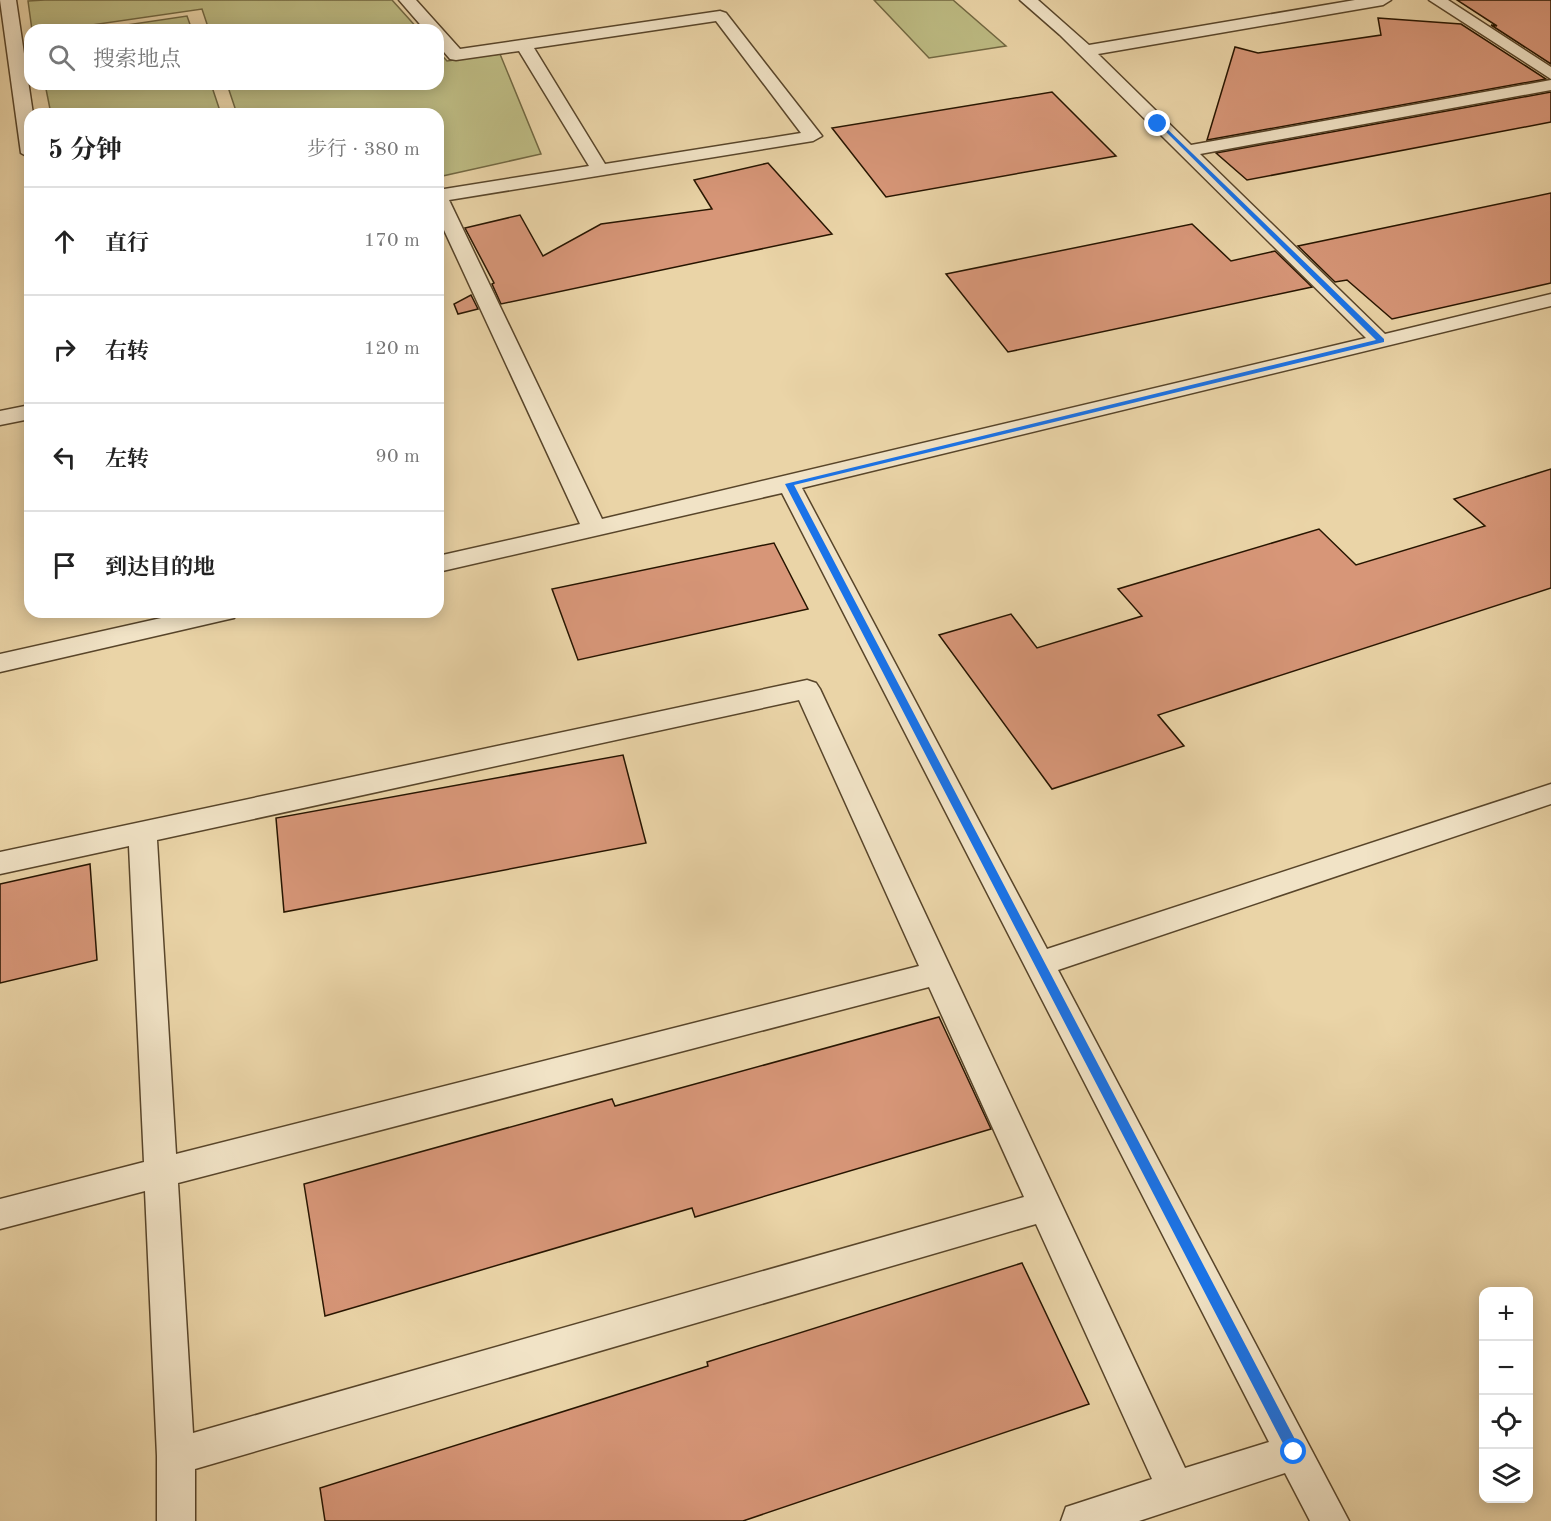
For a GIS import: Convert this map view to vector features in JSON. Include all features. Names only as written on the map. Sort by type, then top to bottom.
[{"type":"lane","points":[[8,0],[24,111]]},
{"type":"lane","points":[[407,0],[429,24]]},
{"type":"lane","points":[[1028,0],[1085,51],[1381,341]]},
{"type":"lane","points":[[1085,51],[1383,0]]},
{"type":"lane","points":[[1437,0],[1551,74]]},
{"type":"lane","points":[[444,42],[456,55],[523,43],[720,16],[813,136],[444,196]]},
{"type":"lane","points":[[523,43],[600,170]]},
{"type":"lane","points":[[1186,151],[1551,85]]},
{"type":"lane","points":[[444,210],[594,528]]},
{"type":"lane","points":[[444,563],[789,484],[1551,300]]},
{"type":"lane","points":[[0,418],[24,413]]},
{"type":"lane","points":[[789,484],[1330,1521]]},
{"type":"lane","points":[[0,663],[199,618]]},
{"type":"lane","points":[[0,863],[807,689],[1176,1490]]},
{"type":"lane","points":[[1039,964],[1551,794]]},
{"type":"lane","points":[[142,831],[176,1456],[176,1521]]},
{"type":"lane","points":[[0,1214],[938,973]]},
{"type":"lane","points":[[176,1456],[1045,1206]]},
{"type":"lane","points":[[1080,1521],[1294,1452]]},
{"type":"shaded area","points":[[392,0],[414,24],[207,24],[202,9],[98,24],[31,24],[28,1]]},
{"type":"shaded area","points":[[874,0],[953,0],[1006,46],[929,58]]},
{"type":"shaded area","points":[[187,16],[190,24],[133,24]]},
{"type":"shaded area","points":[[500,54],[541,154],[444,176],[444,108],[235,108],[229,90],[444,90],[444,58],[447,61]]},
{"type":"shaded area","points":[[46,90],[213,90],[219,108],[50,108]]},
{"type":"building","points":[[1457,0],[1551,0],[1551,64],[1491,25],[1497,26]]},
{"type":"building","points":[[1378,18],[1461,24],[1546,79],[1207,140],[1235,47],[1258,53],[1381,35]]},
{"type":"building","points":[[1052,92],[1116,156],[886,197],[832,128]]},
{"type":"building","points":[[1551,92],[1551,122],[1247,180],[1216,153]]},
{"type":"building","points":[[768,163],[832,234],[501,304],[492,284],[494,283],[465,228],[520,215],[543,256],[601,224],[712,209],[694,180]]},
{"type":"building","points":[[1551,193],[1551,283],[1392,319],[1347,280],[1335,282],[1298,246]]},
{"type":"building","points":[[1192,224],[1231,261],[1275,251],[1312,287],[1008,352],[946,274]]},
{"type":"building","points":[[471,295],[478,309],[458,314],[454,304]]},
{"type":"building","points":[[1551,469],[1551,588],[1158,715],[1184,746],[1052,789],[939,635],[1011,614],[1037,648],[1142,616],[1118,589],[1319,529],[1356,565],[1485,526],[1454,499]]},
{"type":"building","points":[[774,543],[808,609],[578,660],[552,589]]},
{"type":"building","points":[[623,755],[646,843],[284,912],[276,818]]},
{"type":"building","points":[[90,864],[97,960],[0,983],[0,884]]},
{"type":"building","points":[[939,1017],[991,1129],[695,1217],[692,1208],[325,1316],[304,1184],[612,1099],[615,1106]]},
{"type":"building","points":[[1022,1263],[1089,1404],[743,1521],[325,1521],[320,1488],[708,1366],[707,1362]]},
{"type":"route","points":[[1158,124],[1381,341],[789,484],[1294,1452]]}]
